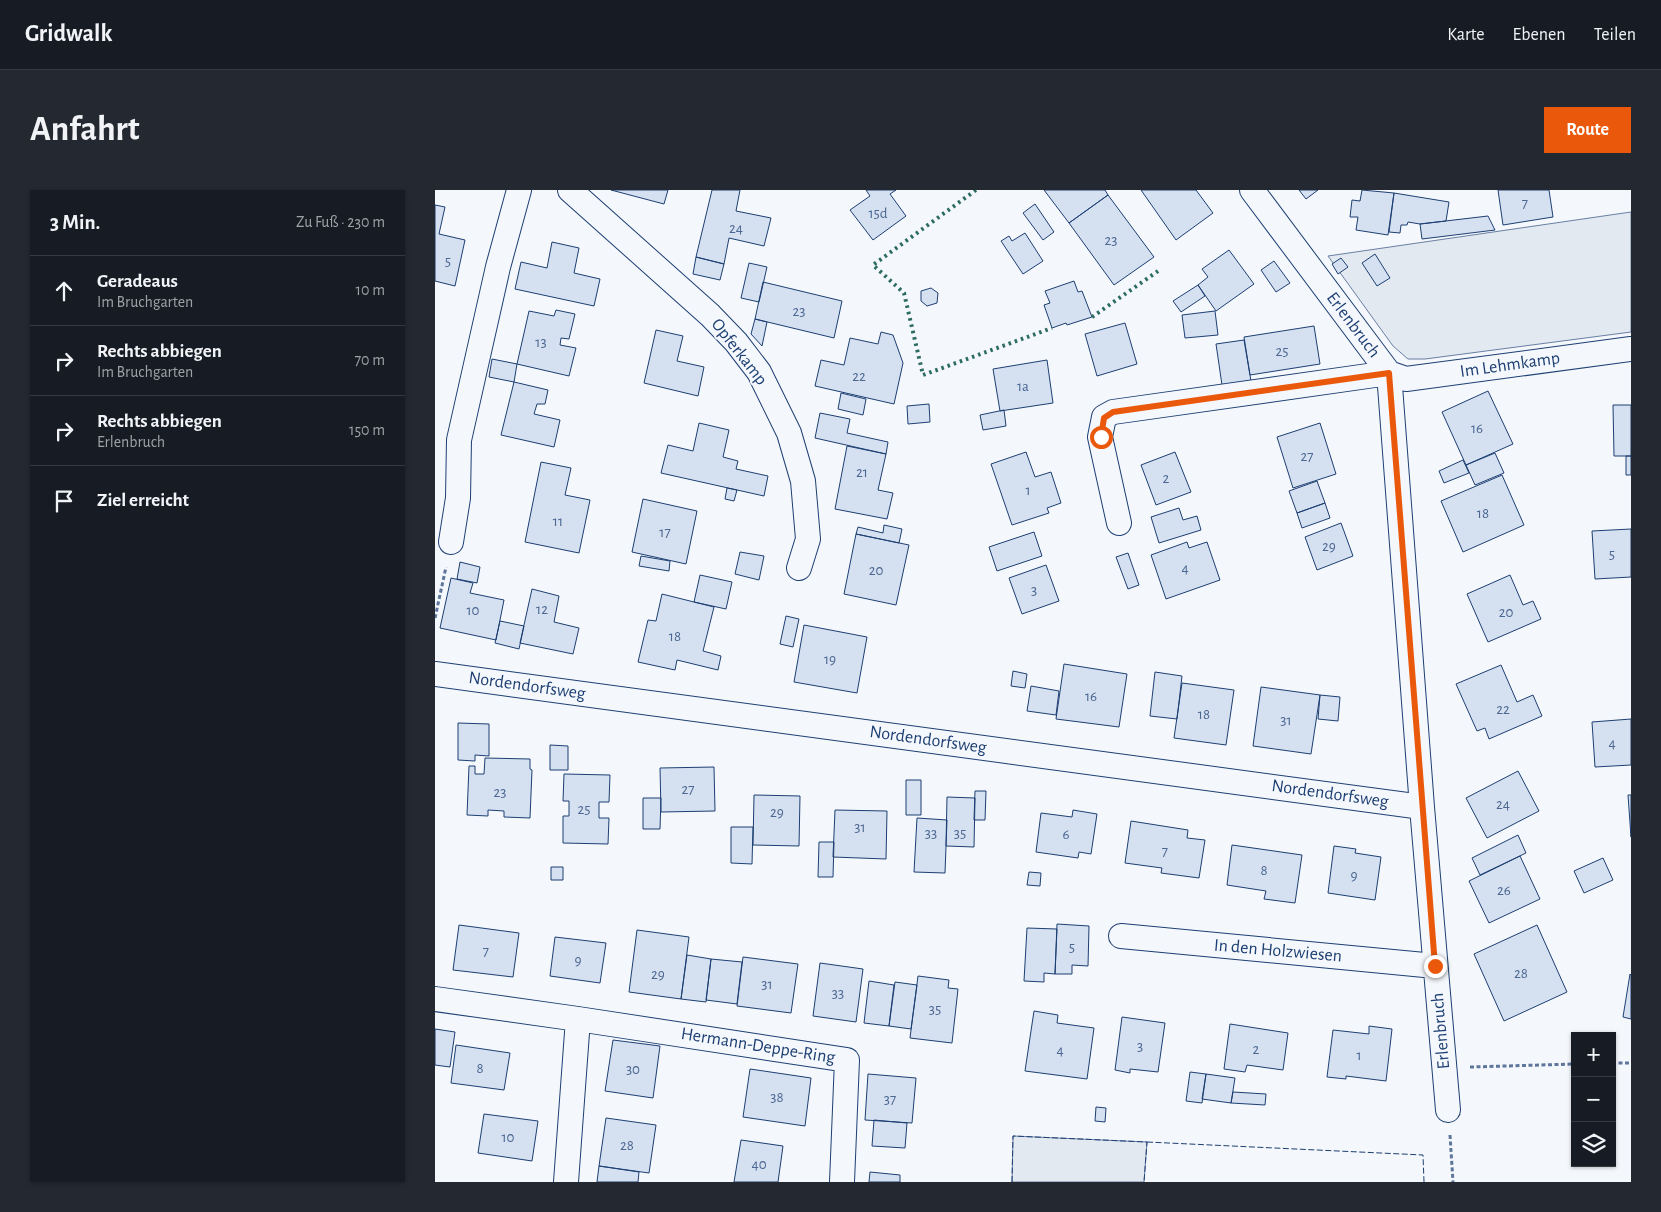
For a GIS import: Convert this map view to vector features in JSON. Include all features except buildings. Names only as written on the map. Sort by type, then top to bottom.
[{"type":"street","points":[[451,542],[458,498],[459,440],[498,267],[519,190]]},
{"type":"street","name":"Opferkamp","points":[[570,190],[710,315],[736,342],[759,372],[789,433],[803,481],[808,539],[799,568]]},
{"type":"street","name":"Erlenbruch","points":[[1252,190],[1389,373],[1422,807],[1448,1110]]},
{"type":"street","name":"Im Lehmkamp","points":[[1389,373],[1407,379],[1631,349]]},
{"type":"street","points":[[1119,523],[1101,437],[1104,418],[1113,412],[1389,373]]},
{"type":"street","name":"Nordendorfsweg","points":[[435,674],[1422,807]]},
{"type":"street","name":"In den Holzwiesen","points":[[1121,936],[1435,966]]},
{"type":"street","name":"Hermann-Deppe-Ring","points":[[435,999],[847,1060],[842,1182]]},
{"type":"street","points":[[566,1182],[578,1019]]},
{"type":"path","points":[[435,618],[451,542]]},
{"type":"path","points":[[1616,1063],[1631,1063]]},
{"type":"path","points":[[1444,1067],[1571,1064]]},
{"type":"path","points":[[1448,1110],[1453,1182]]},
{"type":"shaded area","points":[[1631,212],[1631,332],[1425,359],[1408,359],[1393,346],[1328,256]]},
{"type":"shaded area","points":[[1013,1136],[1147,1142],[1144,1182],[1012,1182]]},
{"type":"hedge","points":[[976,190],[873,265],[904,293],[923,375],[1052,328]]},
{"type":"hedge","points":[[1092,317],[1161,269]]},
{"type":"fence","points":[[1012,1182],[1013,1136],[1147,1142],[1144,1182]]},
{"type":"fence","points":[[1147,1142],[1423,1155],[1424,1182]]},
{"type":"route","points":[[1101,437],[1104,418],[1113,412],[1389,373],[1435,966]]}]
